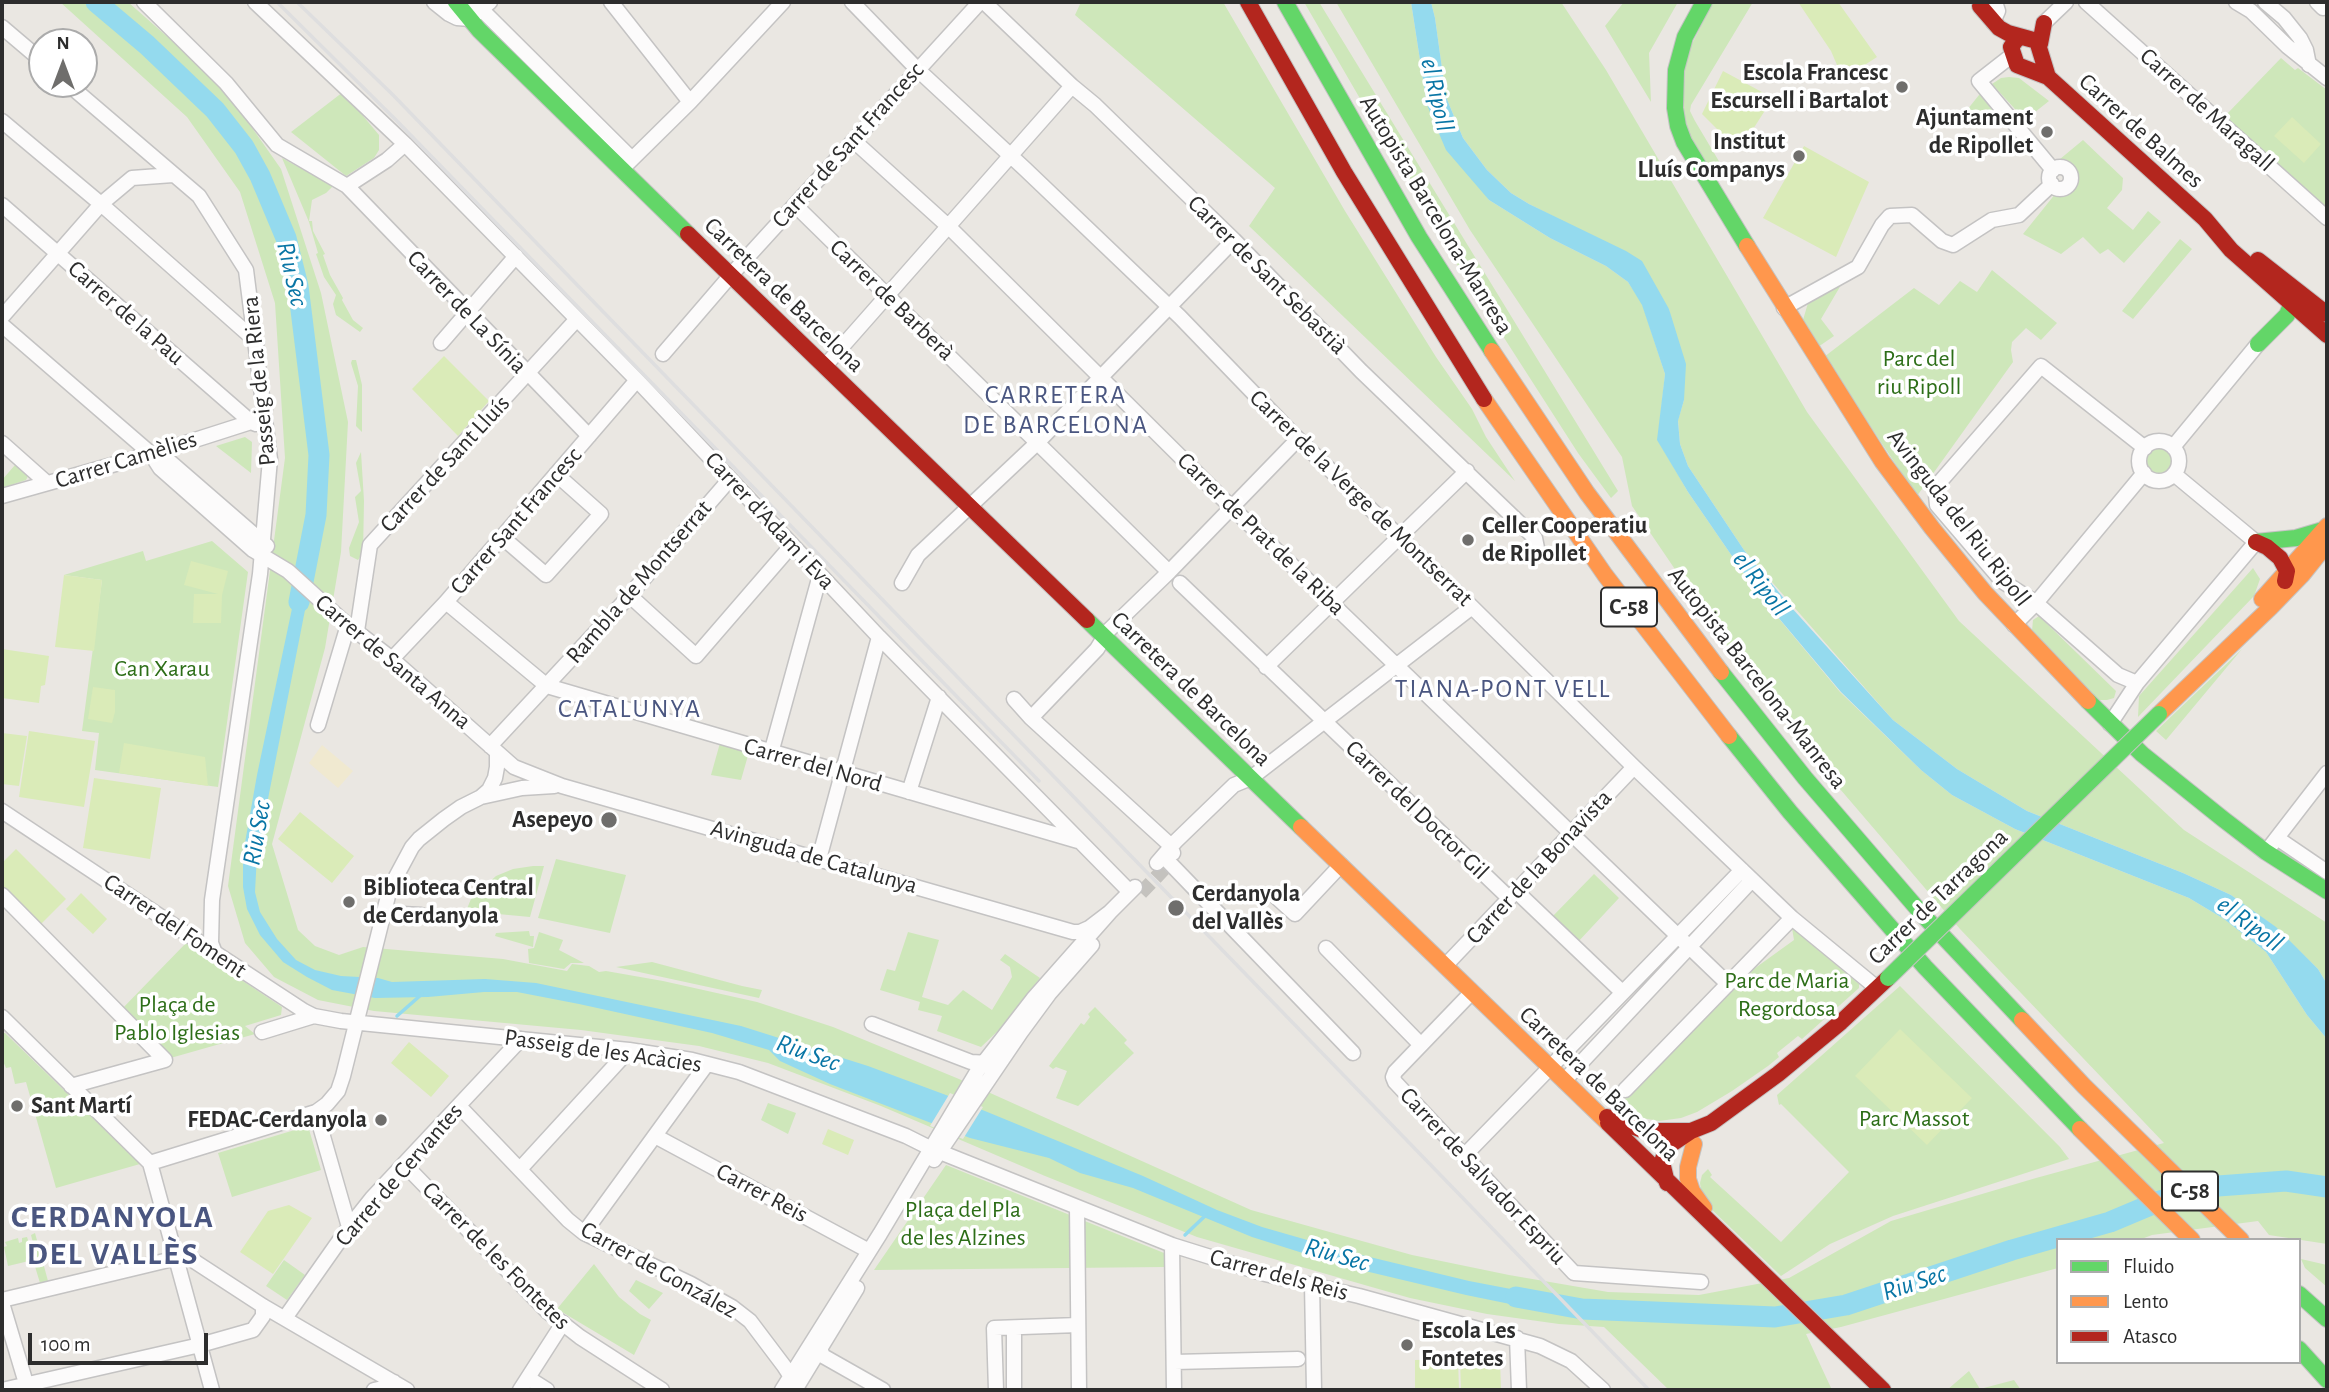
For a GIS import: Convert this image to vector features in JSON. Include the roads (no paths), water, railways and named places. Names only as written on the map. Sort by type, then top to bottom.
[{"type":"main road","name":"Carretera de Barcelona","points":[[456,2],[479,8],[731,275],[1239,766],[1245,780],[1264,791],[1592,1109],[1654,1162],[1667,1183],[1883,1390]]},
{"type":"main road","name":"C-58","points":[[1248,2],[1343,172],[1431,317],[1634,615],[1751,765],[1821,849],[1942,985],[2098,1148],[2190,1238]]},
{"type":"main road","name":"Autopista Barcelona-Manresa","points":[[1285,2],[1419,237],[1529,407],[1587,493],[1658,590],[1768,733],[1863,847],[1983,981],[2140,1143],[2239,1238]]},
{"type":"main road","name":"Avinguda del Riu Ripoll","points":[[1704,2],[1685,37],[1678,60],[1675,89],[1678,126],[1696,165],[1882,460],[1932,528],[2014,625],[2110,724],[2162,770],[2266,852],[2327,891]]},
{"type":"main road","points":[[1985,3],[1993,22],[2008,33],[2033,43]]},
{"type":"main road","points":[[1985,3],[1983,19],[2008,49],[2013,43],[2033,43]]},
{"type":"main road","points":[[2027,67],[2036,64],[2033,43],[2044,23]]},
{"type":"main road","name":"Carrer de Balmes","points":[[2033,43],[2048,77]]},
{"type":"main road","name":"Carrer de Balmes","points":[[2008,49],[2017,65],[2048,77],[2204,219],[2231,250],[2327,335]]},
{"type":"main road","name":"Carrer de Balmes","points":[[2204,219],[2238,242],[2258,261],[2327,314]]},
{"type":"main road","points":[[2258,261],[2288,293],[2291,305],[2287,315],[2277,319],[2258,344]]},
{"type":"main road","points":[[2273,288],[2277,319]]},
{"type":"main road","points":[[2291,305],[2305,309],[2327,323]]},
{"type":"main road","points":[[2277,319],[2311,322]]},
{"type":"main road","points":[[2256,542],[2326,534]]},
{"type":"main road","name":"Carrer de Tarragona","points":[[2184,690],[2220,642],[2326,534]]},
{"type":"main road","name":"Carrer de Tarragona","points":[[1692,1137],[1811,1048],[1882,983],[2257,621],[2302,575],[2326,534]]},
{"type":"main road","points":[[2256,542],[2267,560],[2278,569],[2287,571]]},
{"type":"main road","points":[[2256,542],[2276,554],[2287,571],[2284,584],[2257,621]]},
{"type":"main road","points":[[2267,560],[2270,577],[2267,593]]},
{"type":"main road","points":[[1592,1109],[1622,1125],[1692,1137]]},
{"type":"main road","points":[[1654,1162],[1682,1154],[1692,1137]]},
{"type":"main road","points":[[1692,1137],[1688,1179],[1692,1191],[1720,1226],[1725,1237]]},
{"type":"main road","points":[[2301,1296],[2327,1319]]},
{"type":"main road","points":[[2301,1341],[2327,1364]]},
{"type":"main road","points":[[2301,1351],[2327,1380]]},
{"type":"street","name":"Carrer de La Sínia","points":[[144,2],[226,83],[277,145],[347,186],[527,375],[589,436]]},
{"type":"street","name":"Carrer d'Adam i Eva","points":[[255,2],[407,146],[516,256],[879,637],[1080,842],[1135,891]]},
{"type":"street","name":"Carretera de Barcelona","points":[[434,2],[457,18],[479,8]]},
{"type":"street","points":[[611,2],[690,102]]},
{"type":"street","points":[[627,164],[690,102],[783,2]]},
{"type":"street","name":"Carrer de la Verge de Montserrat","points":[[852,2],[917,69],[1169,308],[1298,439],[1792,918],[1882,983]]},
{"type":"street","name":"Carrer de Sant Francesc","points":[[663,354],[917,69],[982,2]]},
{"type":"street","name":"Carrer de Sant Sebastià","points":[[982,2],[1095,105],[1234,240],[1361,371],[1535,538],[1537,548],[1532,554]]},
{"type":"street","points":[[2044,23],[2066,2]]},
{"type":"street","name":"Carrer de Maragall","points":[[2086,2],[2327,218]]},
{"type":"street","points":[[2235,2],[2251,11],[2309,65],[2327,78]]},
{"type":"street","points":[[2265,2],[2284,18],[2300,38],[2309,65]]},
{"type":"street","points":[[2,27],[28,49]]},
{"type":"street","points":[[2,40],[22,44]]},
{"type":"street","points":[[1784,308],[1858,267],[1890,216],[1912,215],[1942,241],[1953,246],[1992,220],[2019,215],[2052,177],[1979,81],[2008,49]]},
{"type":"street","points":[[825,366],[1072,86]]},
{"type":"street","name":"Passeig de la Riera","points":[[84,98],[199,196],[246,270],[270,459],[262,548],[211,917],[211,943],[215,953]]},
{"type":"street","points":[[2,121],[101,204],[257,342]]},
{"type":"street","name":"Carrer de Prat de la Riba","points":[[854,141],[949,227],[1231,506],[1728,985]]},
{"type":"street","points":[[347,186],[407,146]]},
{"type":"street","points":[[2,317],[101,204],[132,178],[173,175]]},
{"type":"street","name":"Carrer de la Pau","points":[[2,205],[251,422]]},
{"type":"street","name":"Carrer de Barberà","points":[[795,205],[1266,667],[1325,721]]},
{"type":"street","points":[[902,583],[918,555],[1037,443],[1234,240]]},
{"type":"street","points":[[440,343],[516,256]]},
{"type":"street","name":"Carrer de Sant Lluís","points":[[318,725],[350,626],[370,545],[577,319]]},
{"type":"street","name":"Carrer de Santa Anna","points":[[2,325],[202,498],[211,499]]},
{"type":"street","points":[[2173,446],[2258,344]]},
{"type":"street","name":"Avinguda del Riu Ripoll","points":[[2137,683],[2118,675],[2036,603],[2002,581],[1937,505],[1936,495],[1939,483],[2042,366],[2145,447]]},
{"type":"street","name":"Carrer Sant Francesc","points":[[392,659],[446,602],[637,380]]},
{"type":"street","name":"Carrer Camèlies","points":[[2,496],[151,454],[251,422],[265,409]]},
{"type":"street","points":[[251,422],[267,430]]},
{"type":"street","points":[[1031,718],[1097,649],[1103,637],[1163,576],[1175,577],[1231,506],[1298,439]]},
{"type":"street","points":[[2162,441],[2173,446],[2179,460],[2174,474],[2161,480],[2144,473],[2140,458],[2145,447],[2162,441]]},
{"type":"street","points":[[2,443],[47,483]]},
{"type":"street","name":"Carrer de Santa Anna","points":[[151,454],[169,461],[262,548],[493,749]]},
{"type":"street","name":"Carrer de Santa Anna","points":[[151,454],[160,468],[253,550],[262,548]]},
{"type":"street","points":[[1266,667],[1466,471]]},
{"type":"street","points":[[2014,625],[2036,603],[2144,473]]},
{"type":"street","points":[[502,537],[546,575],[601,514],[556,474]]},
{"type":"street","points":[[2110,724],[2137,683],[2256,542],[2174,474]]},
{"type":"street","name":"Rambla de Montserrat","points":[[493,749],[730,478]]},
{"type":"street","points":[[629,595],[696,656],[792,545]]},
{"type":"street","points":[[771,753],[820,575]]},
{"type":"street","points":[[446,602],[547,686]]},
{"type":"street","points":[[1168,856],[1245,780],[1472,607]]},
{"type":"street","points":[[818,859],[879,637]]},
{"type":"street","name":"Carrer del Nord","points":[[547,686],[1080,842]]},
{"type":"street","points":[[909,792],[939,697]]},
{"type":"street","points":[[1014,699],[1168,856],[1353,1053]]},
{"type":"street","name":"Carrer del Doctor Gil","points":[[1325,721],[1622,992]]},
{"type":"street","points":[[481,797],[495,778],[493,749]]},
{"type":"street","name":"Avinguda de Catalunya","points":[[493,749],[514,767],[562,786],[1066,929],[1080,932],[1089,929],[1135,891]]},
{"type":"street","name":"Carrer de la Bonavista","points":[[1445,966],[1634,767]]},
{"type":"street","points":[[2266,852],[2327,773]]},
{"type":"street","name":"Avinguda de Catalunya","points":[[316,1112],[338,1091],[383,913],[395,876],[419,839],[461,807],[481,797],[522,788],[562,786]]},
{"type":"street","points":[[1168,856],[1244,789],[1264,791]]},
{"type":"street","name":"Carrer del Foment","points":[[2,811],[304,1011],[325,1019],[358,1016]]},
{"type":"street","points":[[2277,838],[2327,873]]},
{"type":"street","points":[[1274,895],[1295,914],[1341,865]]},
{"type":"street","points":[[1464,1156],[1677,936],[1747,875]]},
{"type":"street","points":[[1564,1081],[1689,947],[1747,875]]},
{"type":"street","points":[[809,1368],[984,1073],[1033,1007],[1079,958],[1135,891]]},
{"type":"street","points":[[2,895],[165,1060],[71,1086]]},
{"type":"street","name":"Avinguda de Catalunya","points":[[1079,958],[1088,936],[1110,912]]},
{"type":"street","points":[[383,913],[421,915]]},
{"type":"street","points":[[173,925],[186,931],[194,931],[211,917]]},
{"type":"street","points":[[1625,1090],[1792,918]]},
{"type":"street","points":[[1066,929],[1074,940],[1079,958]]},
{"type":"street","points":[[1326,948],[1421,1045],[1472,992]]},
{"type":"street","points":[[261,1032],[314,1016]]},
{"type":"street","name":"Passeig de les Acàcies","points":[[358,1016],[521,1039],[629,1050],[707,1064],[739,1072],[906,1136],[936,1154]]},
{"type":"street","points":[[5,1021],[148,1164],[212,1390]]},
{"type":"street","points":[[872,1024],[984,1073]]},
{"type":"street","name":"Carrer de Cervantes","points":[[285,1318],[349,1227],[521,1039]]},
{"type":"street","name":"Carrer de Salvador Espriu","points":[[1421,1045],[1395,1072],[1395,1082],[1574,1273],[1701,1282]]},
{"type":"street","points":[[520,1169],[629,1050]]},
{"type":"street","points":[[584,1233],[707,1064]]},
{"type":"street","name":"Carrer de González","points":[[459,1106],[568,1220],[584,1233],[691,1284],[732,1307],[750,1321],[778,1357],[809,1368]]},
{"type":"street","points":[[148,1164],[316,1112],[349,1227]]},
{"type":"street","name":"Carrer Reis","points":[[654,1136],[869,1251]]},
{"type":"street","points":[[809,1368],[846,1287],[936,1154]]},
{"type":"street","name":"Carrer dels Reis","points":[[936,1154],[1172,1245],[1265,1274],[1312,1284],[1540,1346],[1571,1361],[1603,1390]]},
{"type":"street","name":"Carrer de les Fontetes","points":[[404,1164],[500,1265],[562,1323],[662,1390]]},
{"type":"street","points":[[1077,1207],[1079,1390]]},
{"type":"street","points":[[1172,1245],[1174,1390]]},
{"type":"street","points":[[27,1387],[2,1301],[175,1253],[407,1390]]},
{"type":"street","points":[[182,1277],[190,1267],[201,1266]]},
{"type":"street","points":[[1312,1284],[1314,1390]]},
{"type":"street","points":[[809,1368],[819,1339],[842,1302],[846,1287]]},
{"type":"street","points":[[2,1390],[27,1387],[253,1330],[263,1316],[263,1306]]},
{"type":"street","points":[[547,1390],[524,1384],[562,1323]]},
{"type":"street","points":[[996,1390],[994,1328],[1078,1325]]},
{"type":"street","points":[[1014,1328],[1014,1390]]},
{"type":"street","points":[[1517,1338],[1519,1390]]},
{"type":"street","points":[[1174,1362],[1298,1359]]},
{"type":"street","points":[[809,1368],[883,1390]]},
{"type":"street","points":[[374,1390],[394,1382]]},
{"type":"water","name":"el Ripoll","points":[[1411,2],[1431,2],[1446,97],[1463,138],[1487,170],[1511,193],[1529,204],[1642,261],[1669,309],[1686,364],[1684,400],[1678,421],[1680,444],[1688,466],[1744,550],[1791,607],[1893,720],[1957,769],[2027,811],[2231,895],[2276,927],[2318,969],[2327,984],[2327,1039],[2307,1015],[2266,952],[2224,919],[2189,898],[2015,829],[1952,795],[1921,770],[1841,692],[1756,591],[1688,492],[1657,440],[1665,374],[1642,305],[1628,282],[1606,266],[1550,238],[1489,200],[1446,150],[1427,105]]},
{"type":"water","points":[[300,593],[305,610],[257,855],[255,892],[260,912],[277,939],[296,960],[315,970],[341,976],[378,978],[392,982],[485,979],[536,983],[741,1026],[868,1066],[946,1095],[1262,1227],[1349,1252],[1469,1281],[1537,1294],[1554,1313],[1344,1266],[1252,1237],[1133,1188],[1080,1173],[1049,1158],[970,1138],[830,1084],[780,1061],[769,1050],[712,1033],[517,992],[375,998],[332,990],[307,977],[283,962],[260,935],[247,909],[243,887],[243,854],[257,775],[294,599]]},
{"type":"waterway","name":"Riu Sec","points":[[96,2],[147,45],[215,110],[244,147],[260,176],[286,238],[298,286],[319,455],[316,515],[299,602]]},
{"type":"waterway","points":[[397,1016],[422,994]]},
{"type":"waterway","name":"Riu Sec","points":[[1516,1297],[1582,1309],[1775,1317],[1846,1305],[2012,1250],[2110,1222],[2160,1201],[2218,1186],[2286,1181],[2327,1187]]},
{"type":"waterway","points":[[1185,1235],[1206,1215]]},
{"type":"tunnel","points":[[1141,893],[1164,869]]},
{"type":"railway","points":[[277,2],[397,121],[1039,781]]},
{"type":"railway","points":[[297,2],[392,94],[1649,1390]]},
{"type":"place","name":"Escola Francesc Escursell i Bartalot","points":[[1902,87]]},
{"type":"place","name":"Ajuntament de Ripollet","points":[[2047,132]]},
{"type":"place","name":"Institut Lluís Companys","points":[[1799,156]]},
{"type":"place","name":"Celler Cooperatiu de Ripollet","points":[[1468,540]]},
{"type":"place","name":"Asepeyo","points":[[609,820]]},
{"type":"place","name":"Biblioteca Central de Cerdanyola","points":[[349,902]]},
{"type":"place","name":"Cerdanyola del Vallès","points":[[1176,908]]},
{"type":"place","name":"Sant Martí","points":[[17,1106]]},
{"type":"place","name":"FEDAC-Cerdanyola","points":[[381,1120]]},
{"type":"place","name":"Escola Les Fontetes","points":[[1407,1345]]},
{"type":"district","name":"CARRETERA DE BARCELONA","points":[[1056,410]]},
{"type":"district","name":"TIANA-PONT VELL","points":[[1503,689]]},
{"type":"district","name":"CATALUNYA","points":[[630,709]]},
{"type":"district","name":"CERDANYOLA DEL VALLÈS","points":[[113,1236]]},
{"type":"park label","name":"Parc del riu Ripoll","points":[[1919,373]]},
{"type":"park label","name":"Can Xarau","points":[[162,669]]},
{"type":"park label","name":"Parc de Maria Regordosa","points":[[1787,995]]},
{"type":"park label","name":"Plaça de Pablo Iglesias","points":[[177,1019]]},
{"type":"park label","name":"Parc Massot","points":[[1914,1119]]},
{"type":"park label","name":"Plaça del Pla de les Alzines","points":[[963,1224]]}]
